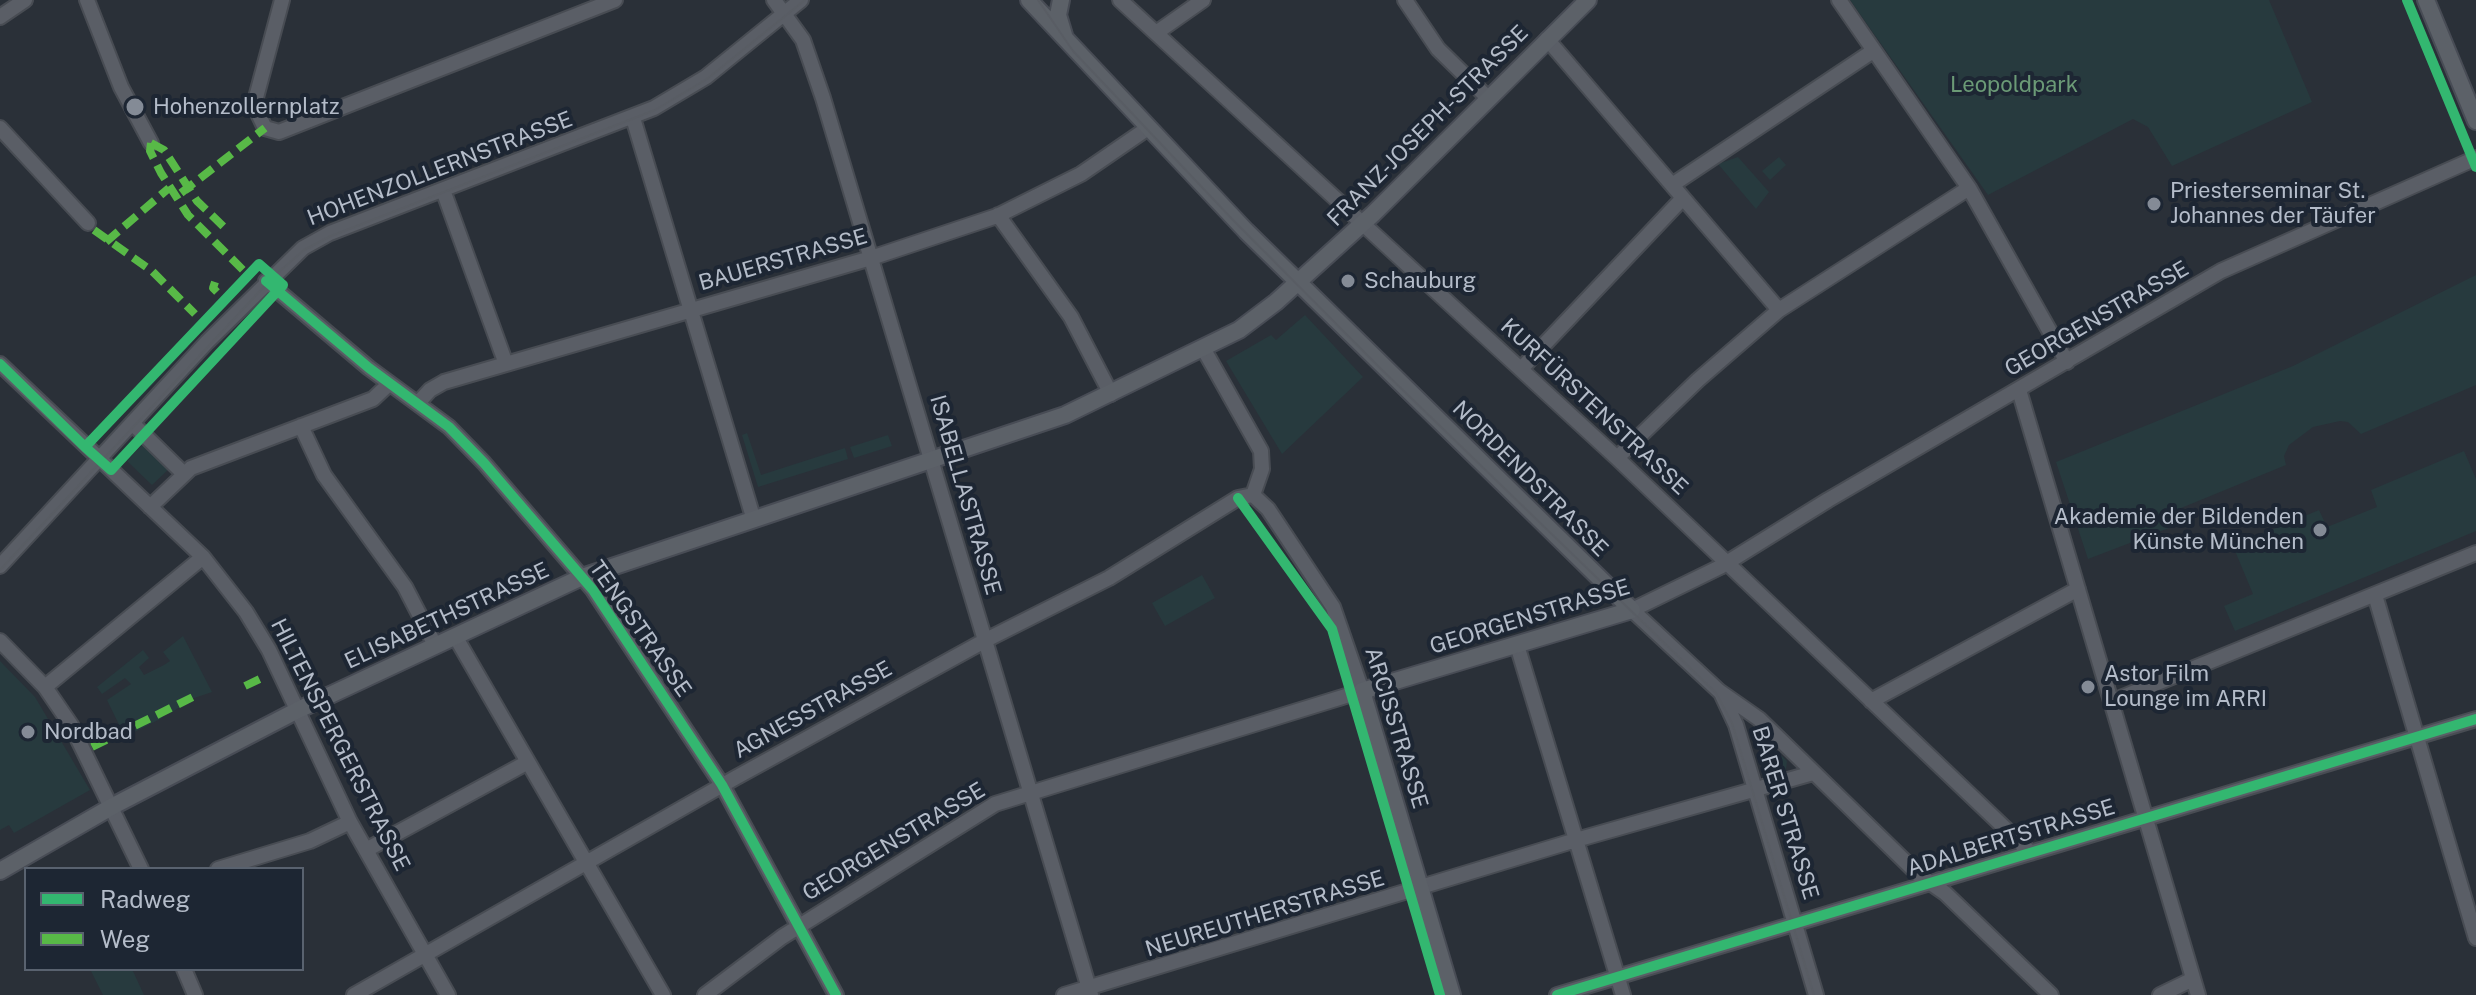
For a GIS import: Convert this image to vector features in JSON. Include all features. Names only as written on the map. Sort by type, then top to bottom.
[{"type":"main road","points":[[1030,0],[1049,5],[1061,1],[1058,19],[1067,40]]},
{"type":"main road","name":"NORDENDSTRASSE","points":[[1030,0],[1148,128],[1299,282],[1632,610]]},
{"type":"main road","name":"FRANZ-JOSEPH-STRASSE","points":[[1203,348],[1248,325],[1299,282],[1363,223],[1588,0]]},
{"type":"main road","points":[[2426,0],[2474,113]]},
{"type":"main road","name":"ELISABETHSTRASSE","points":[[0,871],[113,806],[296,711],[582,577],[753,517],[1065,415],[1203,348]]},
{"type":"main road","name":"GEORGENSTRASSE","points":[[1362,691],[1632,610]]},
{"type":"main road","name":"ARCISSTRASSE","points":[[1362,691],[1452,995]]},
{"type":"street","points":[[0,17],[25,0]]},
{"type":"street","points":[[87,0],[121,87],[151,143]]},
{"type":"street","points":[[282,0],[254,105],[265,128],[279,132],[615,0]]},
{"type":"street","name":"ISABELLASTRASSE","points":[[774,0],[803,40],[1090,992]]},
{"type":"street","name":"HOHENZOLLERNSTRASSE","points":[[0,566],[295,253],[315,240],[633,118],[695,84],[801,0]]},
{"type":"street","name":"KURFÜRSTENSTRASSE","points":[[1120,0],[1617,458],[2031,853]]},
{"type":"street","points":[[1156,33],[1203,0]]},
{"type":"street","points":[[1405,0],[1438,49],[1489,99]]},
{"type":"street","points":[[1839,0],[1969,188],[2067,362]]},
{"type":"street","points":[[1547,39],[1779,310]]},
{"type":"street","points":[[1672,185],[1873,51]]},
{"type":"street","points":[[633,118],[693,308],[753,517]]},
{"type":"street","points":[[0,128],[88,223]]},
{"type":"street","name":"BAUERSTRASSE","points":[[418,403],[434,386],[871,258],[998,215],[1081,174],[1148,128]]},
{"type":"street","name":"GEORGENSTRASSE","points":[[1632,610],[1727,563],[2221,271],[2476,158]]},
{"type":"street","points":[[1617,458],[1698,380],[1779,310],[1969,188]]},
{"type":"street","points":[[443,190],[506,364]]},
{"type":"street","points":[[1521,369],[1683,198]]},
{"type":"street","points":[[998,215],[1071,317],[1111,394]]},
{"type":"street","name":"TENGSTRASSE","points":[[266,281],[389,384],[418,403],[484,463],[582,577],[722,785],[836,995]]},
{"type":"street","points":[[1203,348],[1261,451],[1261,477],[1253,495]]},
{"type":"street","name":"HILTENSPERGERSTRASSE","points":[[0,364],[6,379],[99,459],[203,557],[253,625],[350,822],[448,995]]},
{"type":"street","points":[[150,507],[183,473],[373,399],[389,384]]},
{"type":"street","points":[[2019,390],[2198,995]]},
{"type":"street","points":[[132,423],[183,473]]},
{"type":"street","points":[[301,426],[324,475],[397,575],[435,645]]},
{"type":"street","name":"AGNESSTRASSE","points":[[354,995],[722,785],[986,640],[1109,578],[1238,498],[1253,495]]},
{"type":"street","name":"ARCISSTRASSE","points":[[1253,495],[1268,509],[1333,607],[1362,691]]},
{"type":"street","points":[[2113,701],[2476,553]]},
{"type":"street","points":[[45,687],[203,557]]},
{"type":"street","points":[[1871,701],[2078,589]]},
{"type":"street","points":[[2375,595],[2476,938]]},
{"type":"street","name":"NORDENDSTRASSE","points":[[1632,610],[1719,691],[1759,719],[2051,995]]},
{"type":"street","points":[[455,636],[663,995]]},
{"type":"street","points":[[0,641],[45,687],[71,725],[140,867]]},
{"type":"street","points":[[1517,645],[1623,995]]},
{"type":"street","name":"GEORGENSTRASSE","points":[[705,995],[745,961],[957,825],[995,804],[1362,691]]},
{"type":"street","name":"BARER STRASSE","points":[[1719,691],[1731,711],[1816,995]]},
{"type":"street","name":"ADALBERTSTRASSE","points":[[1557,995],[2476,719]]},
{"type":"street","points":[[366,850],[528,762]]},
{"type":"street","name":"NEUREUTHERSTRASSE","points":[[1064,995],[1090,992],[1576,840],[1813,773]]},
{"type":"street","points":[[225,867],[310,841],[350,822]]},
{"type":"street","points":[[185,971],[195,995]]},
{"type":"street","points":[[2160,995],[2193,979]]},
{"type":"green space","name":"Leopoldpark","points":[[1850,0],[2269,0],[2312,102],[2172,166],[2148,127],[2133,119],[1988,195]]},
{"type":"green space","points":[[1738,157],[1769,192],[1756,209],[1718,164]]},
{"type":"green space","points":[[1779,157],[1786,165],[1770,180],[1762,171]]},
{"type":"green space","points":[[2476,275],[2476,385],[2361,434],[2348,422],[2313,427],[2289,445],[2284,456],[2286,465],[2164,515],[2169,528],[2088,559],[2056,462],[2293,366]]},
{"type":"green space","points":[[1305,315],[1363,377],[1282,454],[1226,361],[1271,335],[1276,340]]},
{"type":"green space","points":[[186,344],[189,346],[138,400],[135,397]]},
{"type":"green space","points":[[747,433],[761,475],[845,448],[848,459],[758,487],[742,435]]},
{"type":"green space","points":[[888,435],[892,446],[854,458],[850,447]]},
{"type":"green space","points":[[145,442],[171,467],[152,485],[127,461]]},
{"type":"green space","points":[[2464,451],[2476,479],[2476,531],[2235,631],[2224,606],[2253,594],[2233,546],[2319,510],[2327,527],[2377,507],[2371,490]]},
{"type":"green space","points":[[1202,575],[1215,598],[1165,626],[1152,603]]},
{"type":"green space","points":[[183,636],[212,692],[194,698],[169,714],[164,713],[162,718],[125,737],[107,700],[131,684],[125,678],[102,694],[97,687],[143,650],[149,658],[139,667],[144,675],[164,665],[170,661],[163,652]]},
{"type":"green space","name":"Nordbad","points":[[0,661],[35,697],[90,790],[14,833],[9,825],[0,830]]},
{"type":"green space","points":[[1754,729],[1787,761],[1786,770],[1765,776]]},
{"type":"green space","points":[[91,971],[133,971],[144,995],[103,995]]},
{"type":"tram line","points":[[0,570],[273,277],[304,250],[331,236],[655,110],[707,79],[805,0]]},
{"type":"tram line","points":[[1038,0],[1073,51],[1232,219],[1380,368],[1716,693],[1732,723],[1814,995]]},
{"type":"marked path","points":[[181,193],[265,128]]},
{"type":"marked path","points":[[151,143],[150,151],[161,173],[188,215],[248,275]]},
{"type":"marked path","points":[[151,143],[164,150],[197,201],[227,230]]},
{"type":"marked path","points":[[106,242],[169,188]]},
{"type":"marked path","points":[[94,230],[152,271],[195,314]]},
{"type":"marked path","points":[[215,282],[213,288],[217,292]]},
{"type":"marked path","points":[[245,686],[264,677]]},
{"type":"marked path","points":[[92,747],[199,694]]},
{"type":"cycle path","points":[[2407,0],[2476,167]]},
{"type":"cycle path","points":[[0,364],[85,447],[111,470],[283,285],[259,264],[85,447]]},
{"type":"cycle path","points":[[266,281],[369,368],[449,427],[593,590],[722,785],[836,995]]},
{"type":"cycle path","points":[[1238,498],[1332,629],[1440,995]]},
{"type":"cycle path","points":[[1557,995],[2476,719]]},
{"type":"place","name":"Hohenzollernplatz","points":[[135,107]]},
{"type":"place","name":"Priesterseminar St. Johannes der Täufer","points":[[2154,204]]},
{"type":"place","name":"Schauburg","points":[[1348,281]]},
{"type":"place","name":"Akademie der Bildenden Künste München","points":[[2320,530]]},
{"type":"place","name":"Astor Film Lounge im ARRI","points":[[2088,687]]},
{"type":"place","name":"Nordbad","points":[[28,732]]}]
